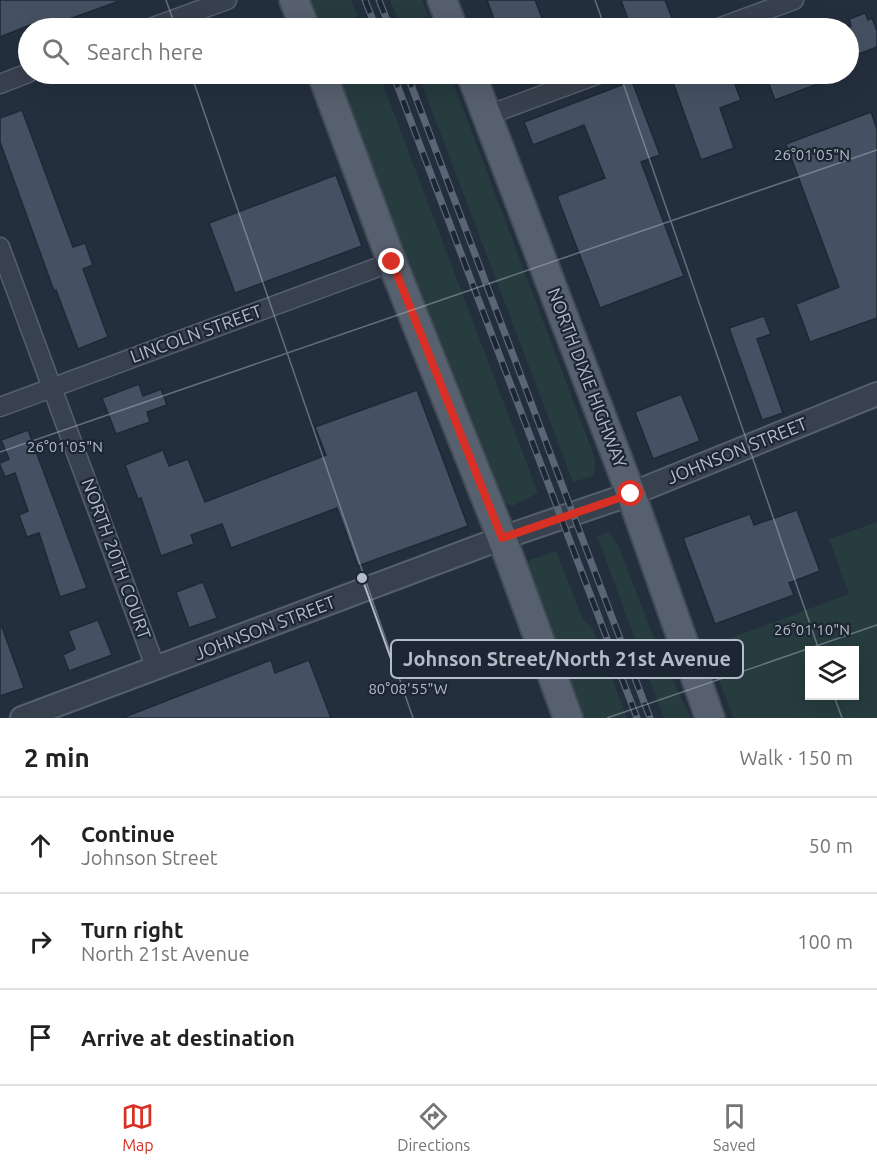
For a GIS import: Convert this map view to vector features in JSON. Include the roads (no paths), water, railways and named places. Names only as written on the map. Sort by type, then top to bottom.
[{"type":"main road","points":[[294,0],[301,18]]},
{"type":"main road","points":[[442,0],[449,18]]},
{"type":"main road","points":[[326,84],[392,262],[502,538],[568,718]]},
{"type":"main road","name":"NORTH DIXIE HIGHWAY","points":[[475,84],[631,494],[710,718]]},
{"type":"street","points":[[178,18],[227,0]]},
{"type":"street","points":[[745,18],[794,0]]},
{"type":"street","points":[[0,84],[18,77]]},
{"type":"street","points":[[488,115],[572,84]]},
{"type":"street","name":"NORTH 20TH COURT","points":[[0,246],[156,669]]},
{"type":"street","name":"LINCOLN STREET","points":[[0,407],[392,262]]},
{"type":"street","name":"JOHNSON STREET","points":[[22,718],[502,538],[631,494],[877,394]]},
{"type":"railway","points":[[365,0],[372,18]]},
{"type":"railway","points":[[379,0],[386,18]]},
{"type":"railway","points":[[397,84],[637,718]]},
{"type":"railway","points":[[411,84],[650,718]]},
{"type":"place","name":"Johnson Street/North 21st Avenue","points":[[362,578]]}]
